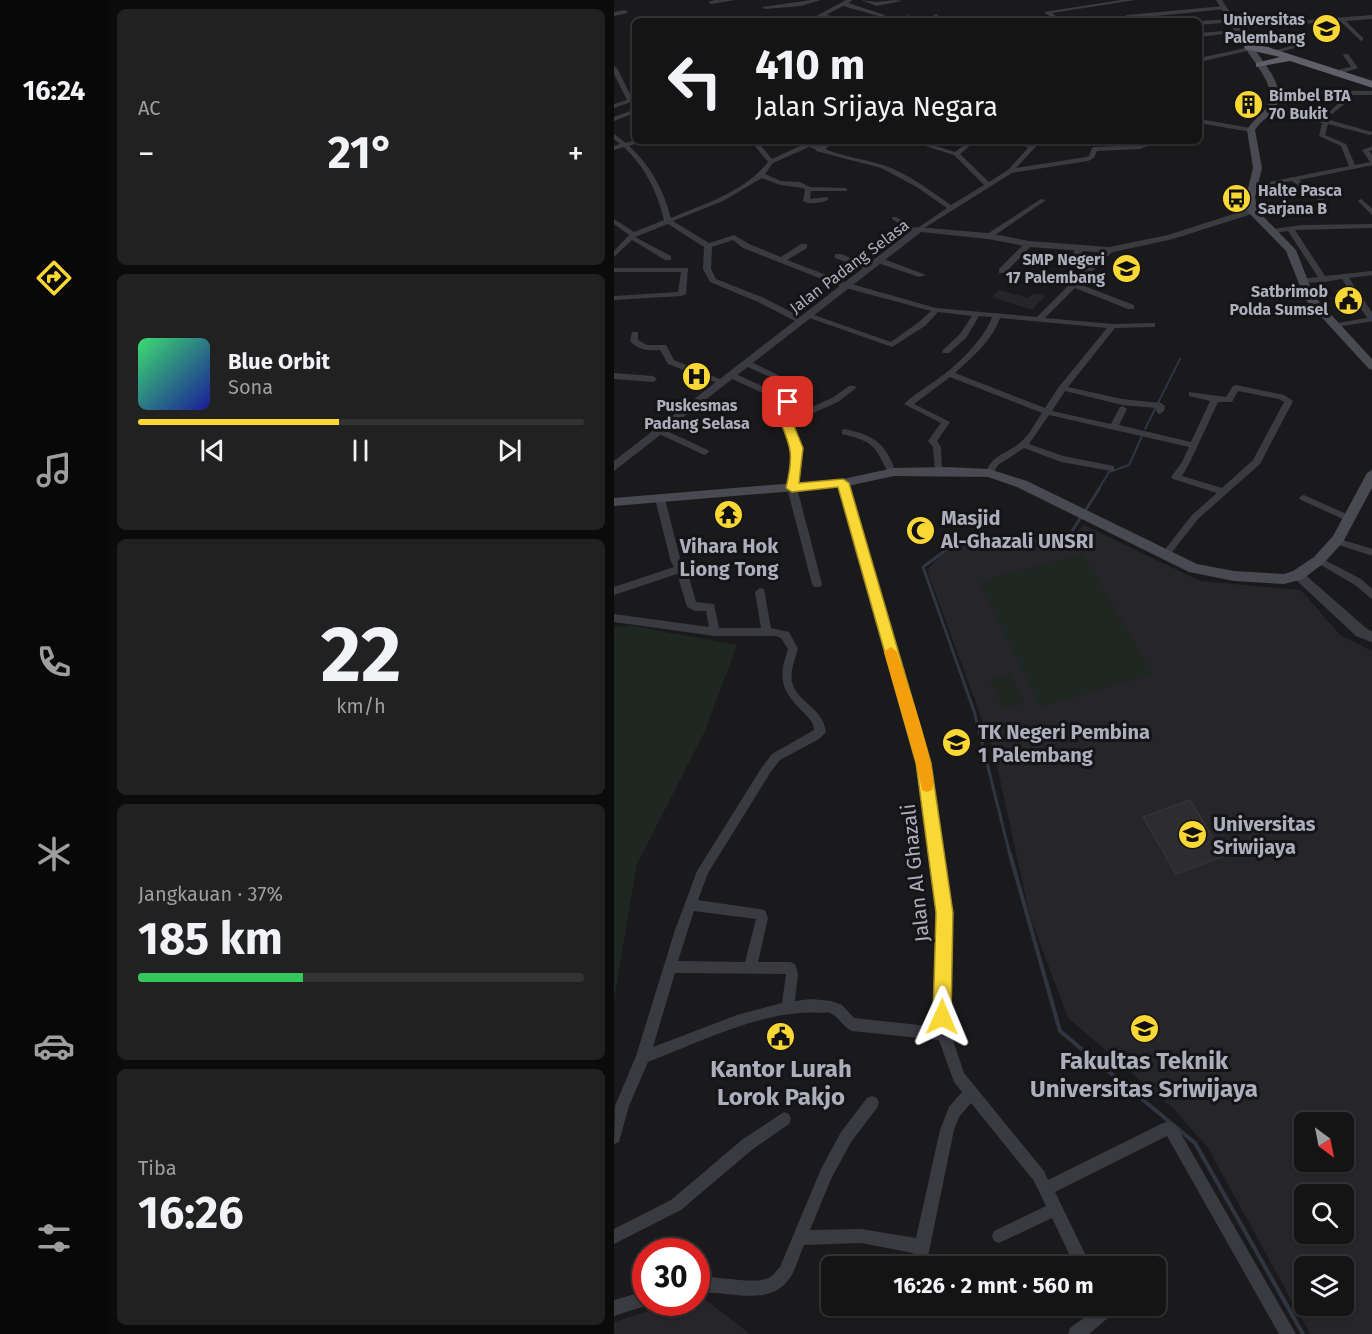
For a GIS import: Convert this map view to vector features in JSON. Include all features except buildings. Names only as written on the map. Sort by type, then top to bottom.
[{"type":"highway","points":[[1249,48],[1272,52],[1338,74],[1373,89]]},
{"type":"highway","points":[[1249,48],[1373,89]]},
{"type":"highway","points":[[1260,64],[1286,59]]},
{"type":"main road","points":[[1249,48],[1275,92],[1274,105],[1251,130],[1258,163],[1254,187],[1249,199],[1253,211],[1291,250],[1309,297],[1372,366]]},
{"type":"main road","points":[[614,502],[843,483],[892,473],[938,471],[989,473],[1022,484],[1194,568],[1234,576],[1284,579],[1298,575],[1319,560],[1336,541],[1373,473]]},
{"type":"street","points":[[711,2],[732,0]]},
{"type":"street","points":[[765,7],[818,0]]},
{"type":"street","points":[[818,17],[850,0]]},
{"type":"street","points":[[864,0],[877,3],[899,1]]},
{"type":"street","points":[[1086,0],[1095,5]]},
{"type":"street","points":[[1056,18],[1048,11],[1132,0]]},
{"type":"street","points":[[1202,59],[1249,48],[1219,0]]},
{"type":"street","points":[[800,2],[818,17],[829,18]]},
{"type":"street","points":[[844,4],[882,15]]},
{"type":"street","points":[[1127,17],[1224,8]]},
{"type":"street","points":[[614,14],[626,12]]},
{"type":"street","points":[[1202,35],[1343,20],[1365,21],[1373,17]]},
{"type":"street","points":[[1343,20],[1361,39]]},
{"type":"street","points":[[1202,23],[1231,21]]},
{"type":"street","points":[[1272,52],[1305,44]]},
{"type":"street","points":[[1338,74],[1343,70],[1355,68],[1346,55]]},
{"type":"street","points":[[614,68],[622,87],[632,99]]},
{"type":"street","points":[[614,88],[622,87]]},
{"type":"street","points":[[1275,92],[1350,94],[1373,89]]},
{"type":"street","points":[[1332,112],[1350,97],[1350,94]]},
{"type":"street","points":[[614,105],[632,100]]},
{"type":"street","points":[[1268,110],[1326,121],[1370,133]]},
{"type":"street","points":[[614,119],[630,113]]},
{"type":"street","points":[[1326,121],[1322,136],[1344,145],[1353,167]]},
{"type":"street","points":[[1202,122],[1251,130]]},
{"type":"street","points":[[1202,126],[1211,123]]},
{"type":"street","points":[[614,136],[645,164],[654,179],[668,221],[708,246]]},
{"type":"street","points":[[614,148],[632,143]]},
{"type":"street","points":[[756,144],[771,162]]},
{"type":"street","points":[[614,255],[617,247],[632,236],[721,200],[761,175],[771,162],[803,144]]},
{"type":"street","points":[[807,144],[818,150],[860,163],[883,167],[917,185],[952,209]]},
{"type":"street","points":[[818,150],[829,144]]},
{"type":"street","points":[[921,144],[956,154],[988,186]]},
{"type":"street","points":[[956,154],[969,144]]},
{"type":"street","points":[[894,218],[917,231],[1010,171],[1035,144]]},
{"type":"street","points":[[1010,171],[1088,159],[1091,158],[1094,149],[1140,147],[1150,144]]},
{"type":"street","points":[[1254,187],[1373,162],[1366,150],[1373,148]]},
{"type":"street","points":[[761,175],[785,184],[801,183],[808,189],[845,190]]},
{"type":"street","points":[[1293,179],[1322,201]]},
{"type":"street","points":[[808,189],[806,201],[826,200]]},
{"type":"street","points":[[988,236],[1043,200]]},
{"type":"street","points":[[1361,201],[1373,214]]},
{"type":"street","name":"Jalan Padang Selasa","points":[[614,467],[917,231],[988,236],[1029,244],[1109,250],[1170,237],[1253,211]]},
{"type":"street","points":[[614,221],[632,236],[668,258]]},
{"type":"street","points":[[1273,231],[1290,228],[1373,226]]},
{"type":"street","points":[[1290,228],[1324,280]]},
{"type":"street","points":[[708,246],[734,237],[746,246],[845,285],[936,310],[1113,326],[1152,325]]},
{"type":"street","points":[[1002,271],[1029,244]]},
{"type":"street","points":[[708,246],[707,269],[713,280],[805,318],[892,345],[922,324],[936,310]]},
{"type":"street","points":[[781,260],[804,246]]},
{"type":"street","points":[[1071,262],[1080,249]]},
{"type":"street","points":[[1039,319],[1109,250]]},
{"type":"street","points":[[838,256],[868,267]]},
{"type":"street","points":[[878,260],[922,274]]},
{"type":"street","points":[[614,270],[685,270],[682,294],[614,298]]},
{"type":"street","points":[[1302,281],[1373,273]]},
{"type":"street","points":[[1334,326],[1372,319],[1345,276]]},
{"type":"street","points":[[1073,284],[1131,307]]},
{"type":"street","points":[[946,351],[963,336],[977,314]]},
{"type":"street","points":[[938,471],[937,447],[932,441],[946,422],[908,404],[949,374],[980,344],[992,328],[997,315]]},
{"type":"street","points":[[989,473],[994,464],[1023,445],[1063,388],[1113,326]]},
{"type":"street","points":[[635,334],[636,344],[650,349],[663,347],[671,362],[727,379],[788,402],[782,411],[797,448],[797,468],[792,488],[817,584]]},
{"type":"street","points":[[746,363],[782,379]]},
{"type":"street","points":[[949,374],[1046,412],[1194,445]]},
{"type":"street","points":[[614,376],[653,379]]},
{"type":"street","points":[[785,422],[835,400],[852,388]]},
{"type":"street","points":[[1063,388],[1122,402],[1161,406],[1160,411]]},
{"type":"street","points":[[1166,554],[1195,517],[1258,462],[1289,401],[1281,397],[1236,388],[1229,400],[1192,394]]},
{"type":"street","points":[[1215,399],[1177,477],[1224,492]]},
{"type":"street","points":[[1114,426],[1123,409]]},
{"type":"street","points":[[660,431],[705,452]]},
{"type":"street","points":[[845,432],[864,437],[881,446],[892,473]]},
{"type":"street","points":[[1023,445],[1061,459],[1111,468]]},
{"type":"street","name":"Jalan Al Ghazali","points":[[843,483],[924,763],[944,913],[942,1002],[944,1034],[959,1077],[1039,1176],[1078,1256]]},
{"type":"street","points":[[1304,498],[1348,518]]},
{"type":"street","points":[[660,499],[676,562],[692,605],[711,608],[715,632]]},
{"type":"street","points":[[1336,541],[1373,553]]},
{"type":"street","points":[[1319,560],[1358,582],[1373,596]]},
{"type":"street","points":[[614,591],[680,569]]},
{"type":"street","points":[[1298,575],[1361,632],[1373,638]]},
{"type":"street","points":[[760,592],[767,632]]},
{"type":"street","points":[[614,618],[715,632],[780,633],[789,640],[793,649],[785,680],[787,686],[819,722],[820,732],[809,741],[776,757],[708,860],[670,967],[643,1057],[622,1106],[614,1137]]},
{"type":"street","points":[[691,905],[762,915],[750,968]]},
{"type":"street","points":[[670,967],[792,969],[788,1007]]},
{"type":"street","points":[[643,1057],[788,1007],[829,1007],[837,1010],[852,1024],[944,1034]]},
{"type":"street","points":[[920,1256],[947,1130],[954,1112],[972,1092]]},
{"type":"street","points":[[710,1283],[771,1287],[782,1277],[826,1174],[846,1137],[872,1103]]},
{"type":"street","points":[[614,1237],[676,1205],[748,1144],[784,1119]]},
{"type":"street","points":[[1045,1189],[1166,1129],[1171,1130],[1288,1334]]},
{"type":"street","points":[[999,1236],[1055,1209]]},
{"type":"street","points":[[799,1238],[861,1236],[922,1247]]},
{"type":"street","points":[[614,1308],[632,1303]]},
{"type":"street","points":[[1076,1334],[1101,1316]]},
{"type":"shaded area","points":[[1000,290],[1028,298],[1034,293],[1045,296],[1032,310],[992,297]]},
{"type":"shaded area","name":"Universitas Sriwijaya","points":[[1084,525],[1200,581],[1301,590],[1340,635],[1372,651],[1372,1334],[1310,1334],[1300,1316],[1354,1316],[1354,1256],[1294,1256],[1294,1305],[1208,1148],[1175,1110],[1068,1018],[1030,917],[994,752],[927,570],[944,552],[963,543],[979,540],[1068,545],[1072,537]]},
{"type":"shaded area","points":[[1083,554],[1153,674],[1041,707],[979,581]]},
{"type":"shaded area","points":[[633,626],[737,645],[704,733],[637,864],[614,999],[614,627]]},
{"type":"shaded area","points":[[1011,674],[1025,703],[1003,709],[990,680]]},
{"type":"shaded area","name":"TK Negeri Pembina 1 Palembang","points":[[966,733],[970,749],[949,753],[945,737]]},
{"type":"shaded area","points":[[710,1303],[750,1334],[614,1334],[614,1322],[633,1316],[710,1316]]},
{"type":"waterway","points":[[1145,429],[1180,359]]},
{"type":"waterway","points":[[1098,490],[1109,472],[1129,465],[1143,434]]},
{"type":"waterway","points":[[1010,855],[974,711],[923,567],[946,550],[968,539],[1065,542],[1099,489]]},
{"type":"waterway","points":[[1010,854],[1060,1031],[1195,1143],[1303,1334]]},
{"type":"slow traffic","points":[[891,652],[924,763],[927,786]]},
{"type":"place","name":"Universitas Palembang","points":[[1326,28]]},
{"type":"place","name":"Bimbel BTA 70 Bukit","points":[[1248,104]]},
{"type":"place","name":"Halte Pasca Sarjana B","points":[[1237,199]]},
{"type":"place","name":"SMP Negeri 17 Palembang","points":[[1126,268]]},
{"type":"place","name":"Satbrimob Polda Sumsel","points":[[1349,300]]},
{"type":"place","name":"Puskesmas Padang Selasa","points":[[697,377]]},
{"type":"place","name":"Vihara Hok Liong Tong","points":[[729,515]]},
{"type":"place","name":"Masjid Al-Ghazali UNSRI","points":[[920,530]]},
{"type":"place","name":"TK Negeri Pembina 1 Palembang","points":[[957,743]]},
{"type":"place","name":"Universitas Sriwijaya","points":[[1192,835]]},
{"type":"place","name":"Fakultas Teknik Universitas Sriwijaya","points":[[1144,1028]]},
{"type":"place","name":"Kantor Lurah Lorok Pakjo","points":[[781,1036]]},
{"type":"route","points":[[788,402],[782,411],[783,417],[791,430],[797,448],[797,468],[792,488],[843,483],[880,618],[924,763],[944,913],[942,1017]]}]
